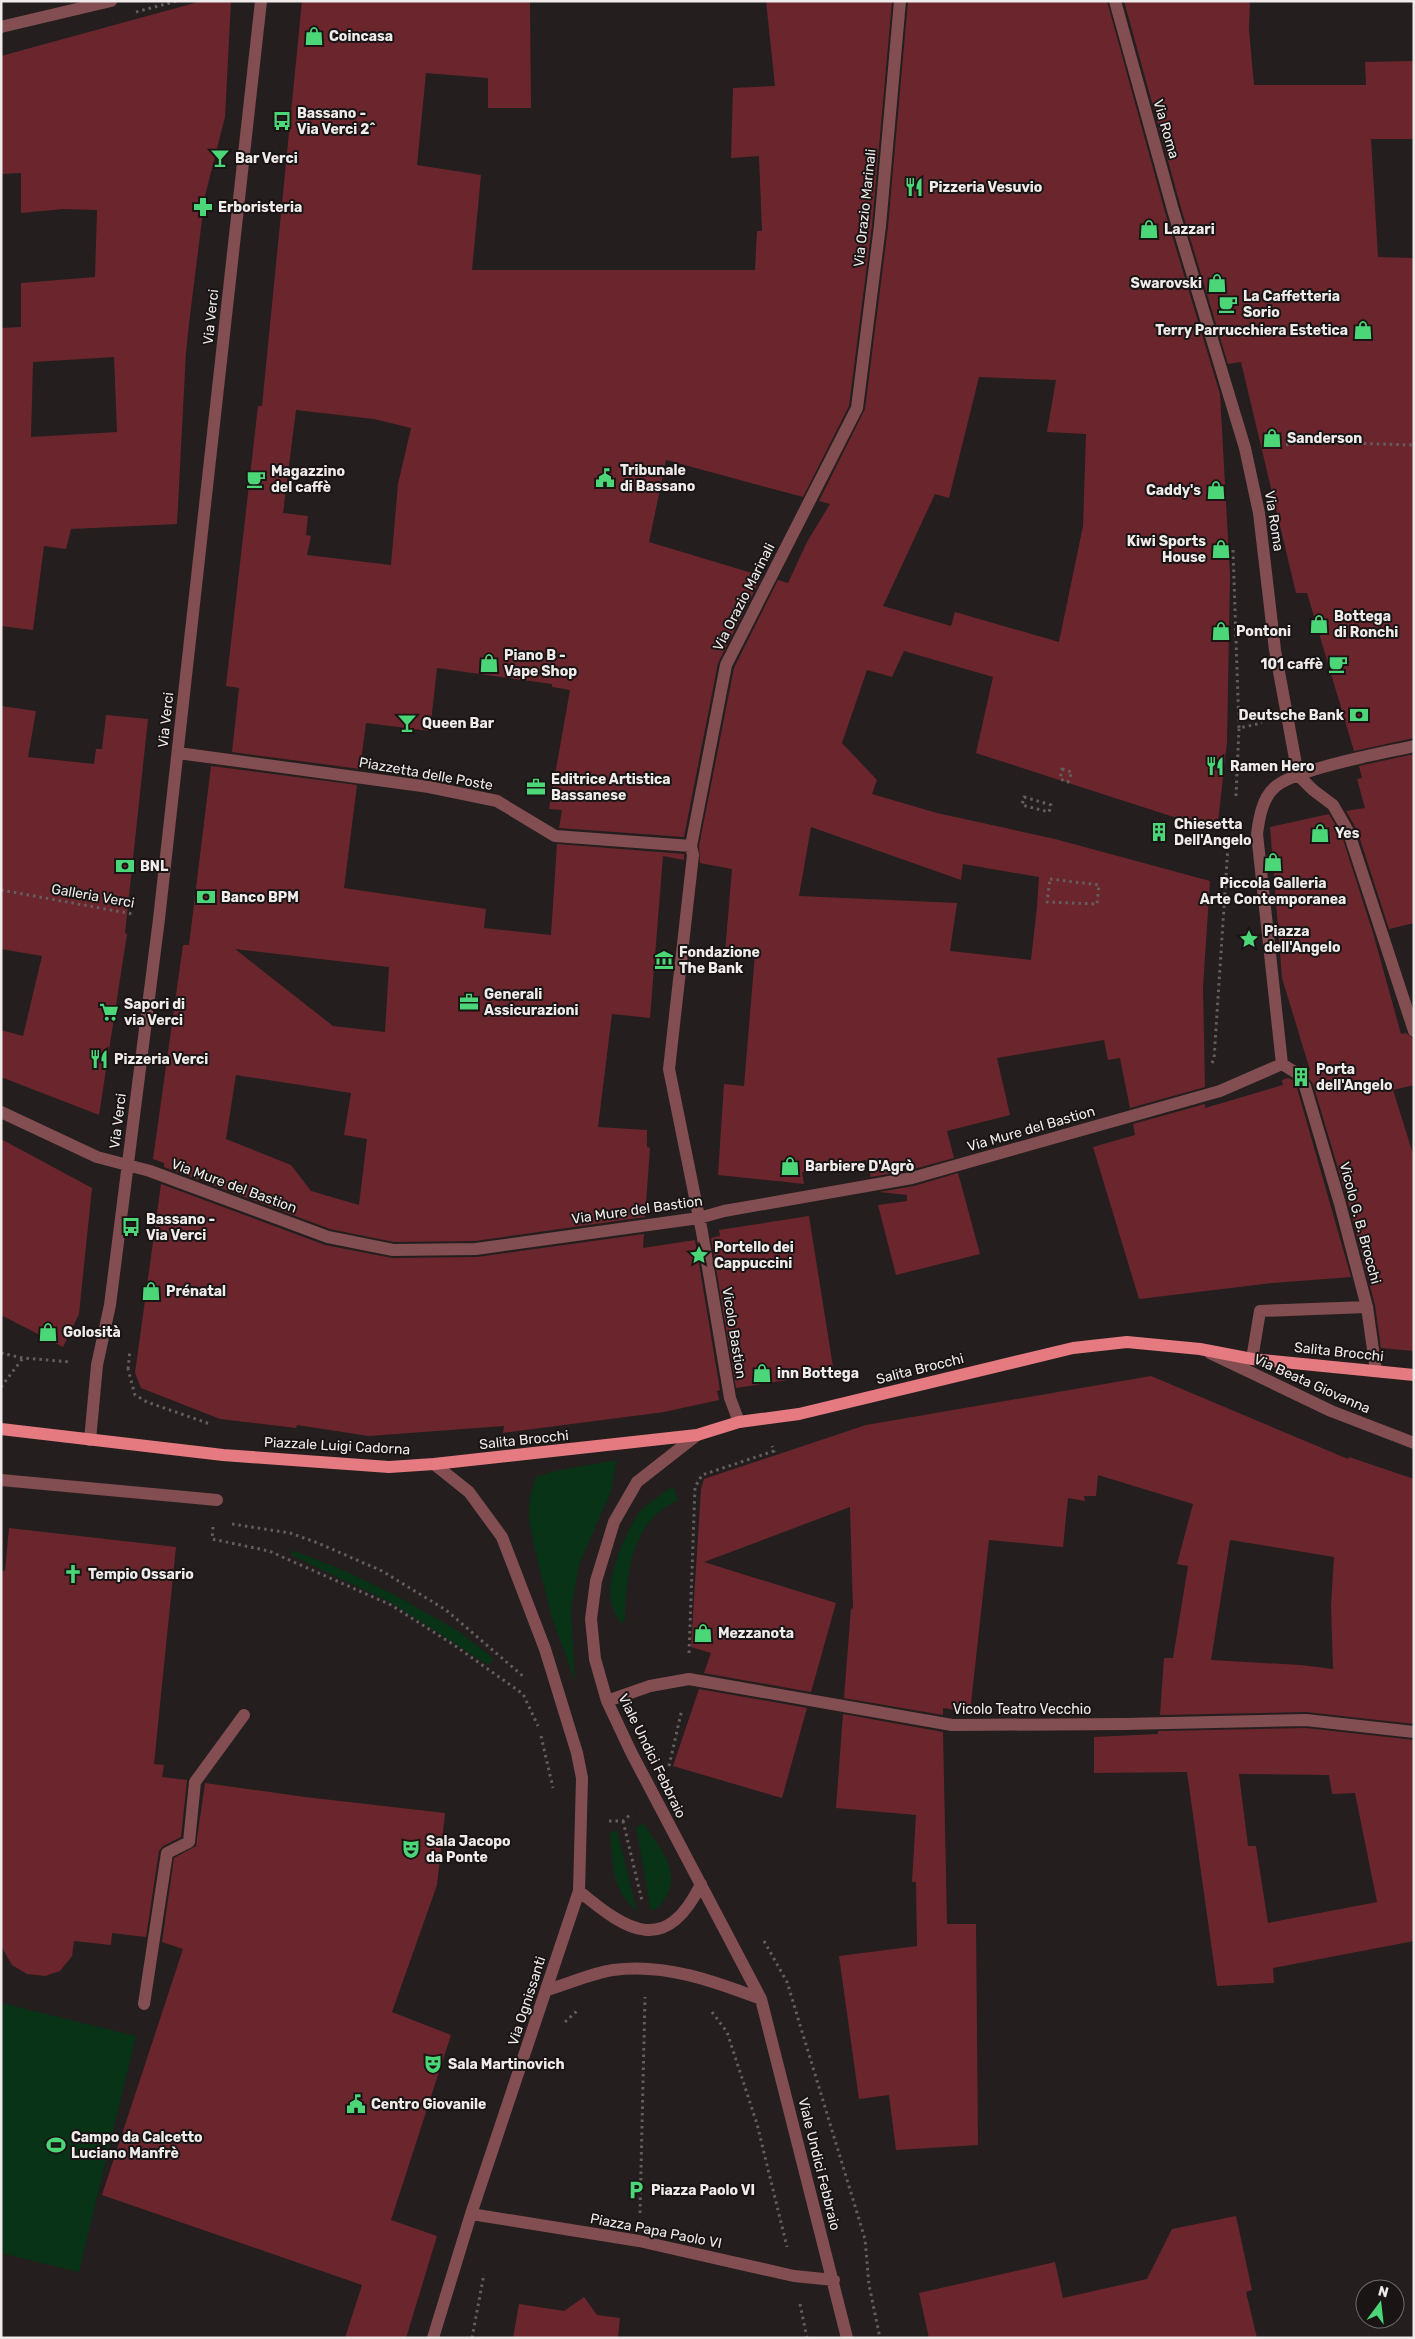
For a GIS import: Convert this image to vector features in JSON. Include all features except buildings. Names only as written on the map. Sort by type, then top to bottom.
[{"type":"main road","name":"Salita Brocchi","points":[[434,1464],[697,1435],[739,1422],[799,1414],[1073,1348],[1127,1342],[1200,1349],[1252,1359],[1414,1375]]},
{"type":"main road","name":"Piazzale Luigi Cadorna","points":[[1,1429],[223,1455],[389,1467],[434,1464]]},
{"type":"street","points":[[1,27],[111,1]]},
{"type":"street","name":"Via Verci","points":[[90,1440],[97,1364],[110,1304],[159,919],[261,1]]},
{"type":"street","name":"Via Orazio Marinali","points":[[699,1218],[669,1070],[693,855],[691,846],[726,665],[857,408],[880,226],[900,1]]},
{"type":"street","name":"Via Roma","points":[[1115,1],[1173,210],[1245,448],[1259,513],[1275,650],[1298,775]]},
{"type":"street","points":[[1298,1074],[1282,1064],[1257,834],[1259,816],[1265,801],[1274,787],[1298,775],[1414,746]]},
{"type":"street","name":"Piazzetta delle Poste","points":[[178,753],[430,787],[497,801],[555,836],[691,846]]},
{"type":"street","points":[[1298,775],[1313,790],[1333,805],[1349,833],[1414,1031]]},
{"type":"street","name":"Via Mure del Bastion","points":[[1,1112],[97,1157],[150,1171],[328,1237],[393,1250],[476,1249],[699,1218],[724,1211],[912,1178],[1220,1092],[1282,1064]]},
{"type":"street","name":"Vicolo G. B. Brocchi","points":[[1305,1086],[1340,1204],[1367,1307],[1376,1371]]},
{"type":"street","name":"Vicolo Bastion","points":[[699,1218],[730,1398],[739,1422]]},
{"type":"street","points":[[1252,1359],[1260,1311],[1367,1307]]},
{"type":"street","name":"Via Beata Giovanna","points":[[1200,1349],[1331,1411],[1414,1442]]},
{"type":"street","name":"Viale Undici Febbraio","points":[[697,1435],[637,1482],[614,1522],[596,1581],[591,1618],[594,1659],[607,1701],[651,1792],[761,1999],[834,2280],[847,2338]]},
{"type":"street","name":"Via Ognissanti","points":[[433,2338],[471,2214],[579,1891],[582,1778],[577,1753],[545,1649],[502,1537],[469,1492],[434,1464]]},
{"type":"street","points":[[1,1480],[217,1500]]},
{"type":"street","name":"Vicolo Teatro Vecchio","points":[[607,1701],[650,1686],[689,1679],[952,1725],[1306,1720],[1414,1732]]},
{"type":"street","points":[[144,2004],[167,1853],[189,1842],[195,1782],[244,1715]]},
{"type":"street","points":[[579,1891],[629,1927],[644,1931],[670,1925],[685,1912],[701,1884]]},
{"type":"street","points":[[547,1990],[612,1970],[646,1968],[698,1976],[761,1999]]},
{"type":"street","name":"Piazza Papa Paolo VI","points":[[471,2214],[639,2241],[794,2276],[834,2280]]},
{"type":"path","points":[[1245,448],[1312,442],[1414,445]]},
{"type":"path","points":[[1234,803],[1236,796],[1239,728],[1287,716]]},
{"type":"path","points":[[1062,769],[1072,772],[1068,782],[1060,778],[1062,769]]},
{"type":"path","points":[[1024,797],[1051,805],[1049,812],[1022,805],[1024,797]]},
{"type":"path","points":[[1211,1065],[1214,1059],[1229,840]]},
{"type":"path","points":[[1050,879],[1099,885],[1097,904],[1047,902],[1050,879]]},
{"type":"path","name":"Galleria Verci","points":[[1,890],[159,919]]},
{"type":"path","points":[[1,1353],[22,1358],[97,1364],[128,1370],[135,1395],[146,1402],[218,1427]]},
{"type":"path","points":[[1,1387],[22,1358]]},
{"type":"path","points":[[651,1792],[673,1780],[668,1772],[689,1679],[695,1486],[702,1475],[774,1451],[760,1419]]},
{"type":"path","points":[[214,1521],[212,1540],[269,1551],[391,1604],[454,1645],[523,1694],[540,1731],[552,1784]]},
{"type":"path","points":[[224,1522],[290,1533],[318,1543],[382,1572],[446,1610],[524,1676],[529,1684]]},
{"type":"path","points":[[540,1715],[540,1731]]},
{"type":"path","points":[[607,1822],[624,1821],[644,1911]]},
{"type":"path","points":[[637,1998],[653,1998]]},
{"type":"path","points":[[639,2241],[645,1998]]},
{"type":"path","points":[[560,2027],[573,2013],[581,2009]]},
{"type":"path","points":[[709,2010],[717,2016],[728,2032],[757,2124],[807,2338]]},
{"type":"path","points":[[472,2338],[485,2264]]},
{"type":"green space","points":[[617,1460],[611,1491],[579,1565],[571,1610],[575,1681],[551,1615],[534,1546],[529,1519],[530,1496],[536,1477],[555,1471]]},
{"type":"green space","points":[[673,1487],[678,1500],[661,1510],[649,1523],[635,1548],[628,1576],[625,1619],[621,1624],[610,1596],[612,1575],[616,1562],[626,1536],[638,1514],[644,1507]]},
{"type":"green space","points":[[292,1550],[345,1571],[393,1594],[460,1632],[494,1659],[488,1665],[392,1603],[291,1555]]},
{"type":"green space","points":[[644,1824],[666,1858],[671,1876],[671,1885],[666,1898],[651,1911],[636,1827]]},
{"type":"green space","points":[[617,1830],[637,1912],[622,1894],[615,1876],[610,1833]]},
{"type":"green space","name":"Campo da Calcetto Luciano Manfrè","points":[[1,2003],[136,2036],[79,2272],[1,2253]]},
{"type":"place","name":"Coincasa","points":[[314,36]]},
{"type":"place","name":"Bassano - Via Verci 2^","points":[[282,121]]},
{"type":"place","name":"Bar Verci","points":[[220,158]]},
{"type":"place","name":"Pizzeria Vesuvio","points":[[914,187]]},
{"type":"place","name":"Erboristeria","points":[[203,207]]},
{"type":"place","name":"Lazzari","points":[[1149,229]]},
{"type":"place","name":"Swarovski","points":[[1217,283]]},
{"type":"place","name":"La Caffetteria Sorio","points":[[1228,304]]},
{"type":"place","name":"Terry Parrucchiera Estetica","points":[[1363,330]]},
{"type":"place","name":"Sanderson","points":[[1272,438]]},
{"type":"place","name":"Tribunale di Bassano","points":[[605,478]]},
{"type":"place","name":"Magazzino del caffè","points":[[256,479]]},
{"type":"place","name":"Caddy's","points":[[1216,490]]},
{"type":"place","name":"Kiwi Sports House","points":[[1221,549]]},
{"type":"place","name":"Bottega di Ronchi","points":[[1319,624]]},
{"type":"place","name":"Pontoni","points":[[1221,631]]},
{"type":"place","name":"Piano B - Vape Shop","points":[[489,663]]},
{"type":"place","name":"101 caffè","points":[[1338,664]]},
{"type":"place","name":"Deutsche Bank","points":[[1359,715]]},
{"type":"place","name":"Queen Bar","points":[[407,723]]},
{"type":"place","name":"Ramen Hero","points":[[1215,766]]},
{"type":"place","name":"Editrice Artistica Bassanese","points":[[536,787]]},
{"type":"place","name":"Chiesetta Dell'Angelo","points":[[1159,832]]},
{"type":"place","name":"Yes","points":[[1320,833]]},
{"type":"place","name":"Piccola Galleria Arte Contemporanea","points":[[1273,862]]},
{"type":"place","name":"BNL","points":[[125,866]]},
{"type":"place","name":"Banco BPM","points":[[206,897]]},
{"type":"place","name":"Piazza dell'Angelo","points":[[1249,939]]},
{"type":"place","name":"Fondazione The Bank","points":[[664,960]]},
{"type":"place","name":"Generali Assicurazioni","points":[[469,1002]]},
{"type":"place","name":"Sapori di via Verci","points":[[109,1012]]},
{"type":"place","name":"Pizzeria Verci","points":[[99,1059]]},
{"type":"place","name":"Porta dell'Angelo","points":[[1301,1077]]},
{"type":"place","name":"Barbiere D'Agrò","points":[[790,1166]]},
{"type":"place","name":"Bassano - Via Verci","points":[[131,1227]]},
{"type":"place","name":"Portello dei Cappuccini","points":[[699,1255]]},
{"type":"place","name":"Prénatal","points":[[151,1291]]},
{"type":"place","name":"Golosità","points":[[48,1332]]},
{"type":"place","name":"inn Bottega","points":[[762,1373]]},
{"type":"place","name":"Tempio Ossario","points":[[73,1574]]},
{"type":"place","name":"Mezzanota","points":[[703,1633]]},
{"type":"place","name":"Sala Jacopo da Ponte","points":[[411,1849]]},
{"type":"place","name":"Sala Martinovich","points":[[433,2064]]},
{"type":"place","name":"Centro Giovanile","points":[[356,2104]]},
{"type":"place","name":"Campo da Calcetto Luciano Manfrè","points":[[56,2145]]},
{"type":"place","name":"Piazza Paolo VI","points":[[636,2190]]}]
